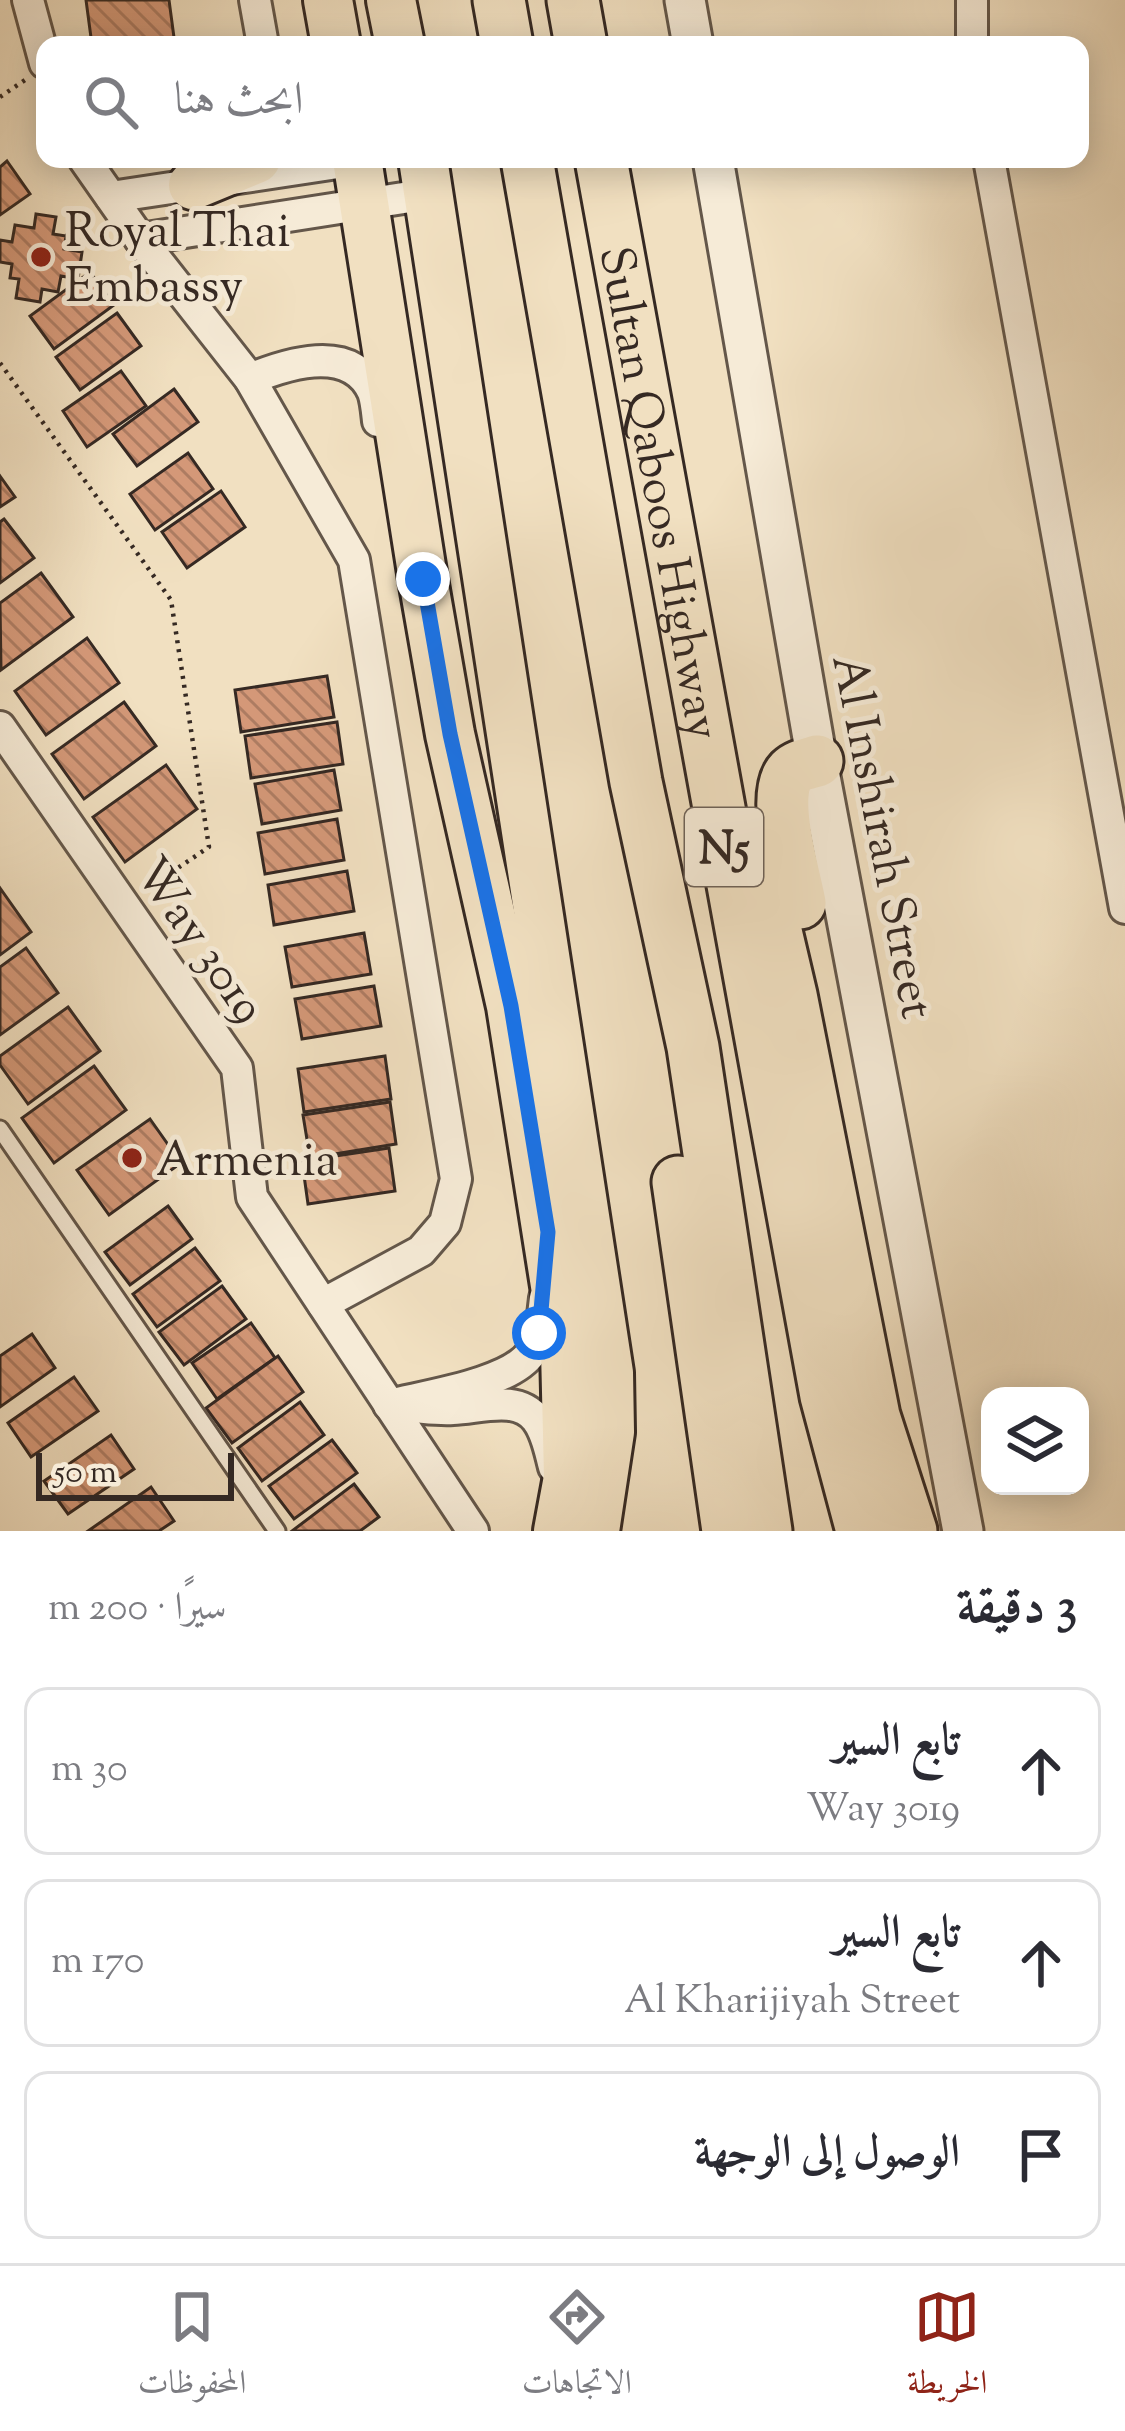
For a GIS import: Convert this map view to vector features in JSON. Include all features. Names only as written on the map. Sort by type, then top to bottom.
[{"type":"highway","points":[[500,0],[506,36]]},
{"type":"highway","points":[[573,0],[579,36]]},
{"type":"highway","name":"Sultan Qaboos Highway","points":[[529,168],[636,782],[693,1047],[766,1531]]},
{"type":"highway","name":"Sultan Qaboos Highway","points":[[603,168],[826,1396],[862,1531]]},
{"type":"highway","points":[[684,626],[751,825],[791,995],[874,1416],[911,1531]]},
{"type":"highway","points":[[818,761],[788,775],[783,814],[847,1158],[851,1296]]},
{"type":"highway","points":[[636,782],[638,897],[728,1531]]},
{"type":"main road","points":[[313,0],[314,36]]},
{"type":"main road","points":[[328,0],[334,36]]},
{"type":"main road","points":[[392,0],[398,36]]},
{"type":"main road","points":[[193,185],[234,168]]},
{"type":"main road","points":[[360,171],[450,734],[511,1006],[548,1232],[565,1348],[571,1528]]},
{"type":"main road","points":[[426,177],[610,1373],[610,1432],[571,1528]]},
{"type":"street","points":[[28,0],[38,36]]},
{"type":"street","points":[[255,0],[261,36]]},
{"type":"street","points":[[685,0],[691,36]]},
{"type":"street","points":[[972,0],[972,36]]},
{"type":"street","points":[[87,168],[101,208],[140,239],[250,380],[354,560],[456,1178],[445,1222],[421,1251],[322,1304]]},
{"type":"street","name":"Al Inshirah Street","points":[[715,168],[818,761],[963,1531]]},
{"type":"street","points":[[991,168],[1125,908]]},
{"type":"street","points":[[101,208],[193,185],[360,171],[426,177]]},
{"type":"street","points":[[140,239],[360,171]]},
{"type":"street","points":[[250,380],[282,365],[321,359],[352,369],[372,390],[393,498],[423,579]]},
{"type":"street","name":"Way 3019","points":[[0,727],[237,1068],[252,1197],[473,1531]]},
{"type":"street","points":[[389,1405],[492,1378],[530,1354],[544,1304],[548,1232]]},
{"type":"street","points":[[389,1405],[448,1410],[506,1404],[523,1408],[544,1431],[571,1528]]},
{"type":"lane","points":[[0,1130],[277,1531]]},
{"type":"path","points":[[66,236],[101,208]]},
{"type":"path","points":[[0,362],[171,600],[209,847],[123,904]]},
{"type":"building","points":[[86,0],[169,0],[174,36],[91,36]]},
{"type":"building","points":[[7,161],[30,194],[0,215],[0,167]]},
{"type":"building","name":"Royal Thai Embassy","points":[[36,214],[56,217],[53,234],[66,236],[64,249],[82,252],[78,279],[61,276],[58,292],[42,289],[40,302],[16,298],[19,279],[10,278],[12,264],[0,262],[0,240],[12,242],[15,225],[34,228]]},
{"type":"building","points":[[90,272],[114,305],[54,349],[30,316]]},
{"type":"building","points":[[117,313],[141,346],[80,390],[56,357]]},
{"type":"building","points":[[121,371],[146,406],[87,447],[63,411]]},
{"type":"building","points":[[174,389],[198,422],[137,466],[113,434]]},
{"type":"building","points":[[188,453],[213,489],[155,530],[130,494]]},
{"type":"building","points":[[0,476],[15,497],[0,507]]},
{"type":"building","points":[[221,491],[245,527],[187,568],[162,532]]},
{"type":"building","points":[[4,519],[34,558],[0,583],[0,522]]},
{"type":"building","points":[[41,573],[73,617],[1,670],[0,603]]},
{"type":"building","points":[[87,638],[119,683],[46,735],[15,691]]},
{"type":"building","points":[[327,676],[334,717],[241,732],[235,690]]},
{"type":"building","points":[[124,702],[156,746],[84,799],[52,754]]},
{"type":"building","points":[[337,722],[343,764],[251,778],[245,736]]},
{"type":"building","points":[[166,765],[197,809],[125,862],[93,817]]},
{"type":"building","points":[[334,770],[341,810],[262,824],[255,784]]},
{"type":"building","points":[[337,819],[344,860],[265,874],[258,833]]},
{"type":"building","points":[[347,871],[354,911],[274,925],[268,885]]},
{"type":"building","points":[[0,888],[31,932],[0,955]]},
{"type":"building","points":[[364,933],[371,974],[292,987],[285,947]]},
{"type":"building","points":[[26,948],[58,993],[0,1035],[0,967]]},
{"type":"building","points":[[374,986],[381,1026],[302,1039],[295,999]]},
{"type":"building","points":[[68,1007],[100,1051],[28,1104],[0,1065],[0,1056]]},
{"type":"building","points":[[385,1056],[391,1099],[304,1112],[298,1069]]},
{"type":"building","points":[[94,1066],[126,1110],[54,1163],[22,1118]]},
{"type":"building","points":[[390,1102],[396,1144],[310,1158],[303,1115]]},
{"type":"building","points":[[150,1119],[181,1163],[109,1215],[77,1170]]},
{"type":"building","points":[[389,1148],[395,1191],[308,1204],[302,1161]]},
{"type":"building","points":[[168,1206],[192,1239],[130,1285],[105,1252]]},
{"type":"building","points":[[195,1248],[220,1281],[157,1327],[133,1294]]},
{"type":"building","points":[[222,1286],[246,1319],[184,1365],[159,1332]]},
{"type":"building","points":[[251,1323],[275,1358],[217,1399],[192,1363]]},
{"type":"building","points":[[32,1334],[55,1368],[0,1407],[0,1356]]},
{"type":"building","points":[[278,1356],[303,1392],[232,1443],[206,1408]]},
{"type":"building","points":[[74,1377],[98,1411],[31,1457],[8,1423]]},
{"type":"building","points":[[300,1402],[324,1435],[262,1481],[238,1448]]},
{"type":"building","points":[[111,1435],[134,1469],[68,1514],[44,1481]]},
{"type":"building","points":[[332,1440],[357,1473],[294,1519],[269,1486]]},
{"type":"building","points":[[354,1484],[379,1517],[360,1531],[292,1531]]},
{"type":"building","points":[[151,1487],[174,1521],[159,1531],[88,1531]]},
{"type":"place","name":"Royal Thai Embassy","points":[[41,257]]},
{"type":"place","name":"Armenia","points":[[132,1158]]},
{"type":"route","points":[[423,579],[450,734],[511,1006],[548,1232],[539,1333]]}]
